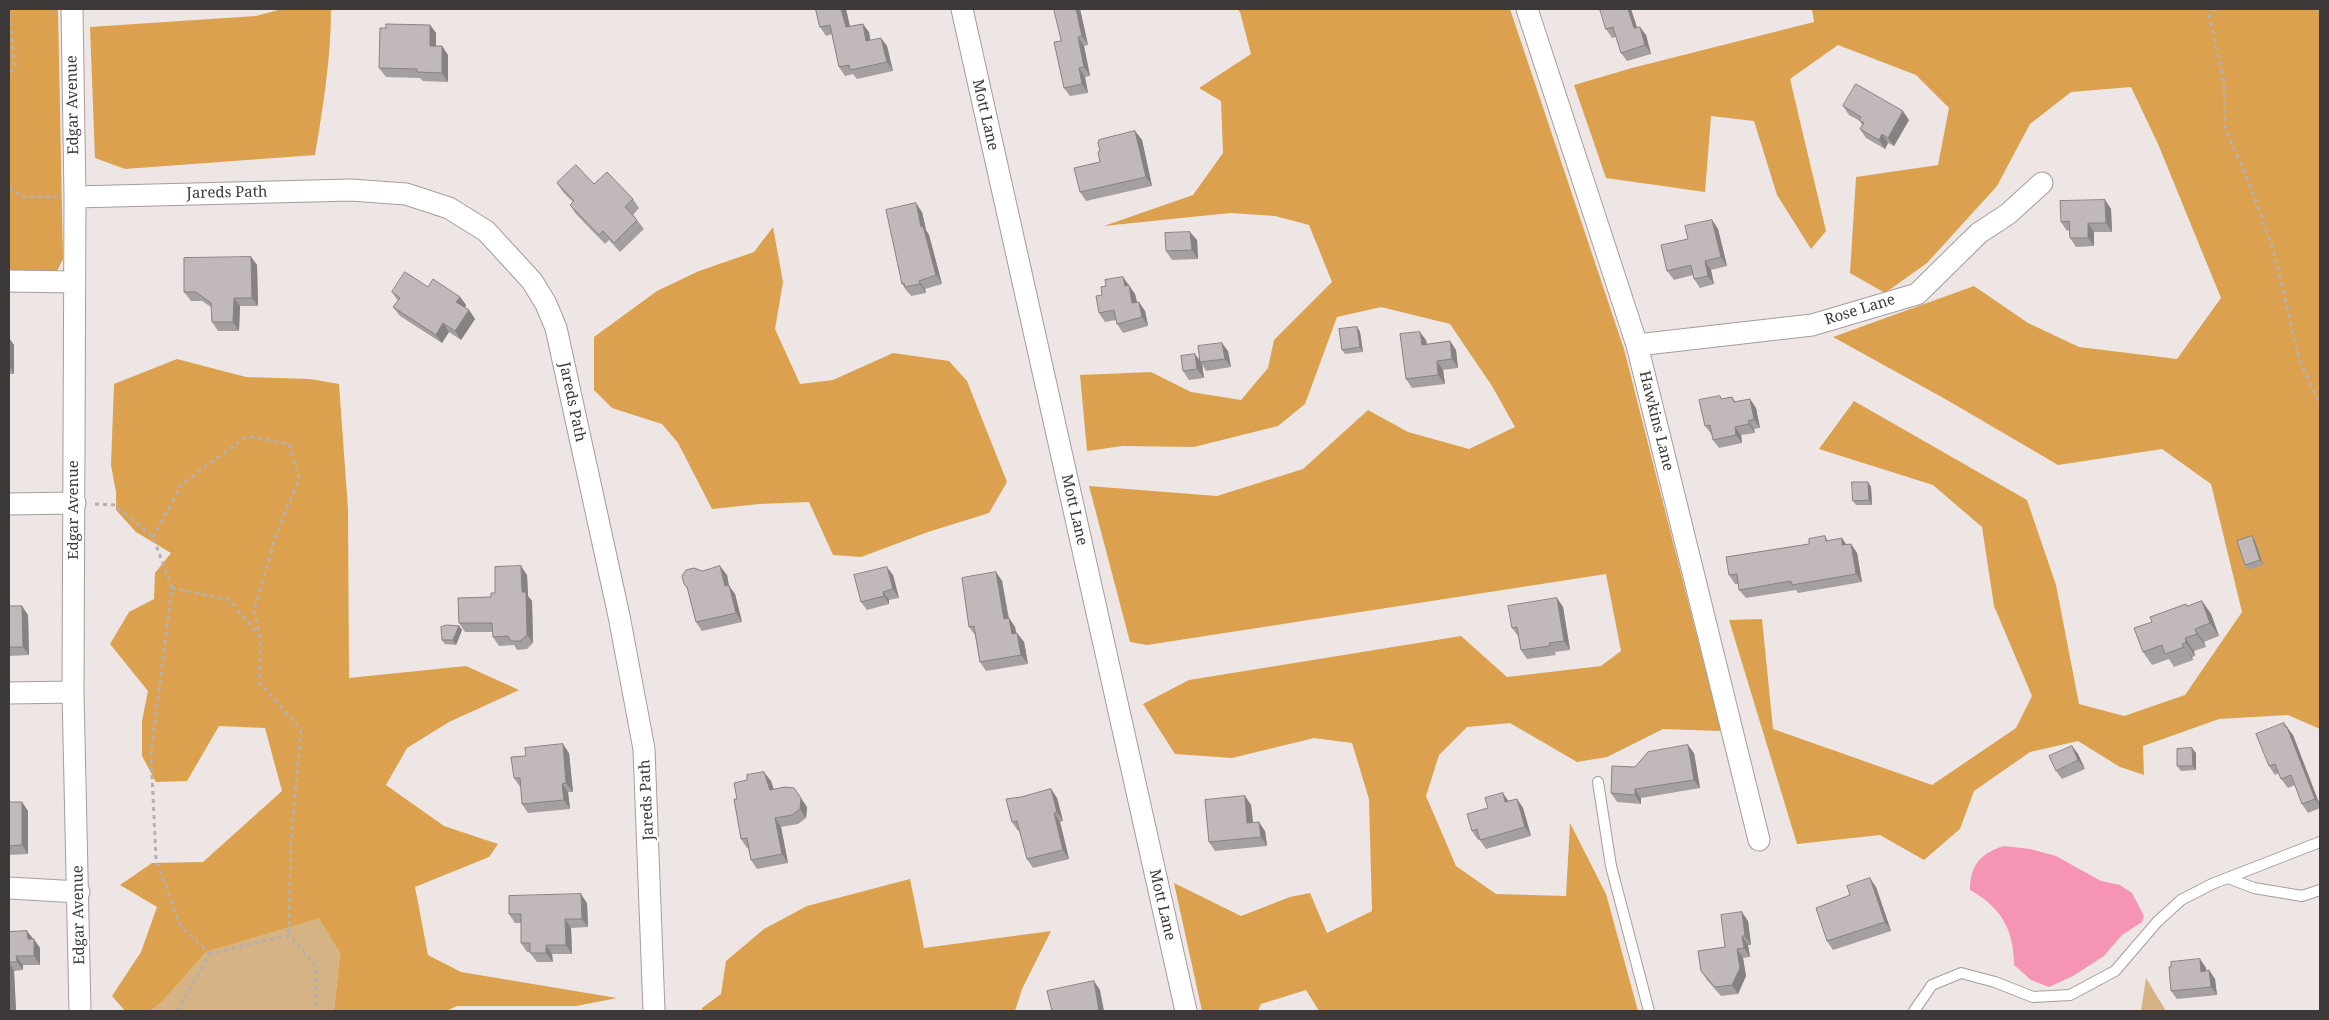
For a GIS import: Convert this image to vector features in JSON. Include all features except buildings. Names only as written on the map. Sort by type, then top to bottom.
[{"type":"street","name":"Edgar Avenue","points":[[72,9],[75,197],[73,692],[79,892],[80,1011]]},
{"type":"street","name":"Mott Lane","points":[[962,9],[1186,1011]]},
{"type":"street","name":"Hawkins Lane","points":[[1527,9],[1637,345],[1759,840]]},
{"type":"street","name":"Rose Lane","points":[[1637,345],[1812,325],[1917,294],[1979,233],[2008,214],[2042,183]]},
{"type":"street","name":"Jareds Path","points":[[75,197],[351,190],[406,194],[449,208],[486,231],[532,281],[546,304],[556,328],[619,616],[644,749],[654,1011]]},
{"type":"street","points":[[9,281],[74,282]]},
{"type":"street","points":[[9,504],[75,503]]},
{"type":"street","points":[[9,693],[73,692]]},
{"type":"street","points":[[9,888],[79,892]]},
{"type":"lane","points":[[1598,782],[1611,866],[1649,1011]]},
{"type":"lane","points":[[1914,1011],[1932,985],[1961,973],[1996,982],[2034,997],[2070,995],[2115,971],[2157,922],[2181,900],[2228,878],[2320,842]]},
{"type":"lane","points":[[2228,878],[2254,888],[2302,896],[2320,890]]},
{"type":"path","points":[[2215,9],[2209,15],[2224,82],[2225,128],[2248,180],[2274,252],[2300,358],[2320,405]]},
{"type":"path","points":[[2317,9],[2320,12]]},
{"type":"path","points":[[9,14],[16,66],[9,74]]},
{"type":"path","points":[[9,188],[23,197],[75,197]]},
{"type":"path","points":[[152,537],[182,484],[247,436],[289,444],[299,478],[276,535],[254,611],[260,638],[259,682],[301,730],[291,840],[289,935],[315,965],[316,1011]]},
{"type":"path","points":[[75,503],[115,505],[152,537],[172,588],[151,753],[156,859],[180,925],[210,954]]},
{"type":"path","points":[[172,588],[230,600],[260,638]]},
{"type":"path","points":[[177,1011],[210,954],[289,935]]},
{"type":"shaded area","points":[[9,9],[58,9],[63,259],[57,271],[9,271]]},
{"type":"shaded area","points":[[282,9],[331,9],[324,101],[315,155],[125,169],[95,158],[90,27],[256,16]]},
{"type":"shaded area","points":[[1237,9],[1510,9],[1624,349],[1721,731],[1663,729],[1607,757],[1577,762],[1510,723],[1467,727],[1439,755],[1426,796],[1456,866],[1496,894],[1566,896],[1570,823],[1606,894],[1638,1011],[1319,1011],[1306,990],[1261,1004],[1258,1011],[1202,1011],[1174,883],[1241,916],[1290,897],[1310,893],[1327,933],[1372,911],[1369,799],[1352,743],[1314,738],[1232,758],[1175,754],[1143,704],[1189,680],[1461,636],[1507,677],[1601,666],[1621,651],[1606,574],[1147,645],[1130,642],[1089,486],[1217,496],[1303,469],[1368,410],[1408,432],[1469,449],[1515,427],[1492,386],[1450,324],[1381,307],[1337,317],[1305,404],[1278,426],[1194,447],[1123,446],[1087,451],[1080,375],[1151,372],[1191,392],[1241,400],[1268,368],[1274,340],[1332,282],[1309,225],[1275,216],[1230,213],[1104,226],[1193,195],[1223,153],[1221,101],[1199,88],[1251,54],[1240,12]]},
{"type":"shaded area","points":[[1812,9],[2320,9],[2320,729],[2288,715],[2219,719],[2143,746],[2144,775],[2120,767],[2078,741],[2030,752],[1974,791],[1960,829],[1924,860],[1880,835],[1797,844],[1729,620],[1762,619],[1773,729],[1932,785],[2016,728],[2032,696],[1994,606],[1982,527],[1933,485],[1819,449],[1854,401],[2027,500],[2056,585],[2079,704],[2124,716],[2185,695],[2242,612],[2211,484],[2162,449],[2058,465],[1947,400],[1833,337],[1974,286],[2028,323],[2079,347],[2177,359],[2221,298],[2158,144],[2131,87],[2071,92],[2030,124],[1997,186],[1927,263],[1885,293],[1850,273],[1856,177],[1938,165],[1949,108],[1916,75],[1838,45],[1790,79],[1826,231],[1811,249],[1777,195],[1754,121],[1711,116],[1705,192],[1606,178],[1574,85],[1632,68],[1814,22]]},
{"type":"shaded area","points":[[773,227],[783,282],[775,329],[800,384],[833,380],[893,353],[949,361],[967,381],[1007,482],[989,513],[928,532],[861,557],[833,555],[809,502],[759,504],[712,509],[678,443],[662,424],[612,408],[594,390],[594,337],[657,291],[699,271],[754,252]]},
{"type":"shaded area","points":[[177,359],[246,377],[310,379],[339,384],[348,509],[349,678],[466,666],[519,690],[449,722],[407,748],[386,785],[444,826],[498,844],[489,857],[415,887],[428,955],[461,972],[617,998],[576,1006],[457,1006],[446,1011],[334,1011],[340,953],[319,918],[206,952],[163,1001],[150,1011],[125,1011],[112,996],[141,952],[157,907],[120,885],[152,863],[203,862],[282,791],[265,728],[219,726],[187,781],[156,782],[142,756],[142,721],[148,691],[110,644],[129,612],[154,599],[155,573],[171,553],[136,532],[116,510],[116,492],[111,465],[114,384]]},
{"type":"shaded area","points":[[2004,846],[2030,849],[2056,856],[2101,881],[2120,885],[2132,893],[2144,916],[2142,922],[2122,935],[2104,956],[2073,976],[2049,987],[2031,980],[2014,965],[2008,930],[1998,912],[1970,890],[1972,874],[1978,861],[1989,852]]},
{"type":"shaded area","points":[[910,879],[924,948],[1051,931],[1022,989],[1015,1011],[702,1011],[702,1008],[721,994],[726,961],[764,929],[807,906]]},
{"type":"shaded area","points":[[320,917],[340,953],[334,1011],[150,1011],[163,1001],[206,952]]},
{"type":"shaded area","points":[[2146,978],[2166,1011],[2141,1011]]}]
